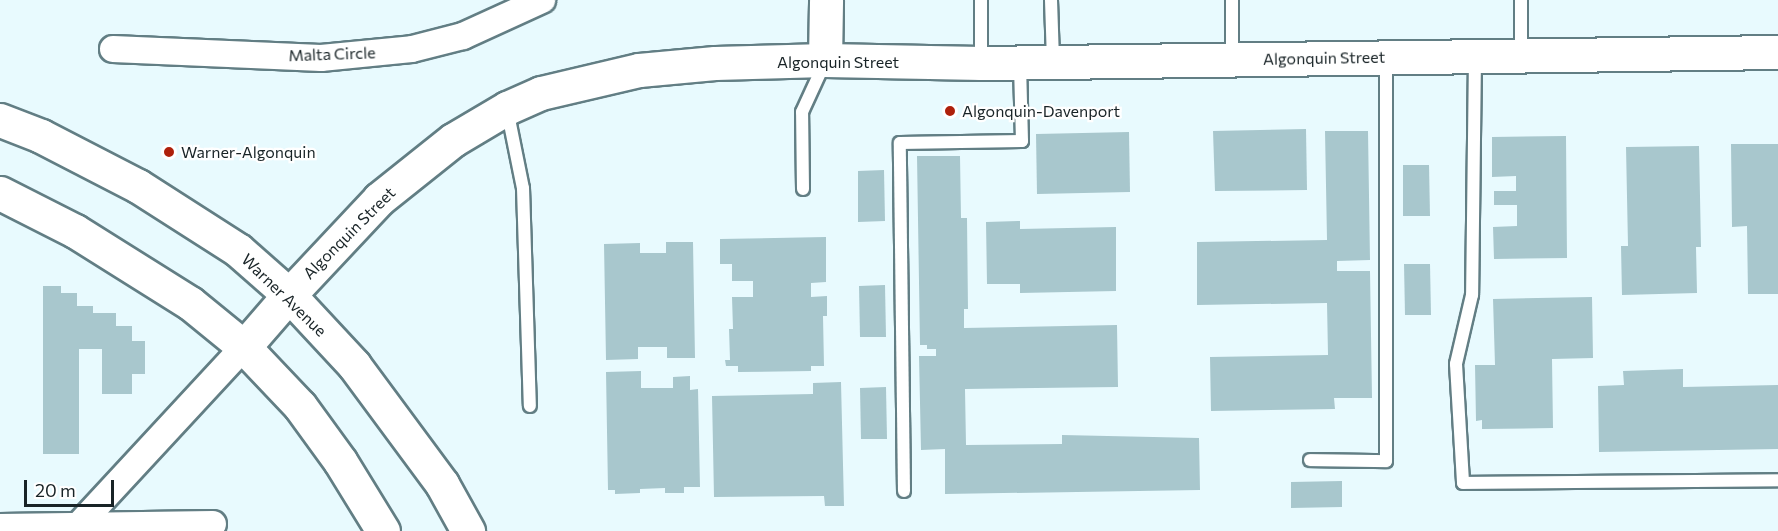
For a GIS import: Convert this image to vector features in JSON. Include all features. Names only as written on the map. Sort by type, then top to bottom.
[{"type":"main road","points":[[825,60],[826,0]]},
{"type":"main road","name":"Algonquin Street","points":[[244,347],[379,199],[453,140],[507,108],[541,93],[639,70],[715,63],[825,60],[981,63],[1778,52]]},
{"type":"main road","name":"Warner Avenue","points":[[0,120],[41,136],[138,186],[238,250],[289,295],[354,365],[442,484],[468,531]]},
{"type":"main road","points":[[0,193],[75,231],[190,303],[244,347],[300,406],[340,461],[383,531]]},
{"type":"street","name":"Malta Circle","points":[[113,49],[321,58],[412,49],[463,36],[542,0]]},
{"type":"street","name":"Algonquin Street","points":[[78,526],[244,347]]},
{"type":"street","points":[[0,526],[213,524]]},
{"type":"lane","points":[[981,0],[981,63]]},
{"type":"lane","points":[[1051,0],[1053,61]]},
{"type":"lane","points":[[1232,0],[1232,60]]},
{"type":"lane","points":[[1521,0],[1521,55]]},
{"type":"lane","points":[[1474,56],[1472,295],[1456,364],[1463,483],[1778,480]]},
{"type":"lane","points":[[1310,460],[1386,461],[1386,57]]},
{"type":"lane","points":[[803,189],[802,112],[825,60]]},
{"type":"lane","points":[[904,491],[900,143],[1022,141],[1020,62]]},
{"type":"lane","points":[[507,108],[523,188],[530,406]]},
{"type":"building","points":[[1306,129],[1307,190],[1215,191],[1213,131]]},
{"type":"building","points":[[1325,131],[1368,131],[1370,260],[1337,261],[1337,271],[1370,271],[1372,398],[1334,398],[1335,409],[1211,411],[1210,357],[1328,355],[1327,303],[1197,305],[1197,242],[1327,240]]},
{"type":"building","points":[[1129,132],[1130,192],[1037,194],[1036,134]]},
{"type":"building","points":[[1566,136],[1567,258],[1494,259],[1493,227],[1517,226],[1517,205],[1494,205],[1494,191],[1516,191],[1516,176],[1492,177],[1492,137]]},
{"type":"building","points":[[1731,144],[1778,144],[1778,294],[1748,294],[1747,226],[1732,227]]},
{"type":"building","points":[[1699,146],[1701,247],[1696,247],[1697,293],[1622,295],[1621,246],[1628,246],[1626,147]]},
{"type":"building","points":[[917,156],[960,156],[961,218],[967,218],[968,309],[964,309],[964,328],[1117,325],[1118,387],[965,389],[966,445],[1062,444],[1062,435],[1199,438],[1200,490],[945,494],[945,449],[921,450],[919,356],[936,356],[936,349],[927,349],[927,345],[920,345]]},
{"type":"building","points":[[1403,165],[1429,165],[1430,216],[1403,216]]},
{"type":"building","points":[[884,170],[885,221],[858,222],[858,171]]},
{"type":"building","points":[[1020,221],[1020,229],[1116,227],[1116,291],[1020,293],[1020,284],[987,284],[986,222]]},
{"type":"building","points":[[826,237],[826,282],[811,283],[811,297],[827,296],[827,316],[823,316],[824,366],[811,366],[811,371],[738,372],[738,366],[726,366],[725,360],[730,360],[729,329],[733,329],[732,297],[753,297],[753,281],[732,281],[732,264],[720,264],[720,239]]},
{"type":"building","points":[[666,242],[693,242],[695,358],[667,358],[667,347],[638,347],[638,359],[606,360],[604,244],[640,243],[640,253],[666,253]]},
{"type":"building","points":[[1404,264],[1430,264],[1431,315],[1405,315]]},
{"type":"building","points":[[885,285],[886,337],[860,337],[859,286]]},
{"type":"building","points":[[43,286],[61,286],[61,293],[77,293],[77,306],[93,306],[93,313],[116,313],[116,326],[132,326],[132,341],[145,341],[145,374],[132,374],[132,394],[102,394],[102,349],[79,349],[79,454],[43,454]]},
{"type":"building","points":[[1592,297],[1593,358],[1552,359],[1553,428],[1482,429],[1482,420],[1476,421],[1475,365],[1495,365],[1493,299]]},
{"type":"building","points":[[1683,369],[1683,387],[1778,385],[1778,449],[1599,452],[1598,386],[1624,385],[1623,371]]},
{"type":"building","points":[[641,371],[641,388],[673,388],[673,377],[690,376],[690,390],[698,389],[700,487],[684,487],[684,493],[665,493],[665,488],[640,489],[640,493],[615,494],[615,490],[608,490],[606,372]]},
{"type":"building","points":[[841,382],[844,506],[825,506],[824,496],[714,497],[712,396],[813,394],[813,383]]},
{"type":"building","points":[[886,387],[887,439],[861,439],[860,388]]},
{"type":"building","points":[[1342,481],[1342,507],[1291,508],[1291,482]]},
{"type":"place","name":"Algonquin-Davenport","points":[[950,111]]},
{"type":"place","name":"Warner-Algonquin","points":[[169,152]]}]
